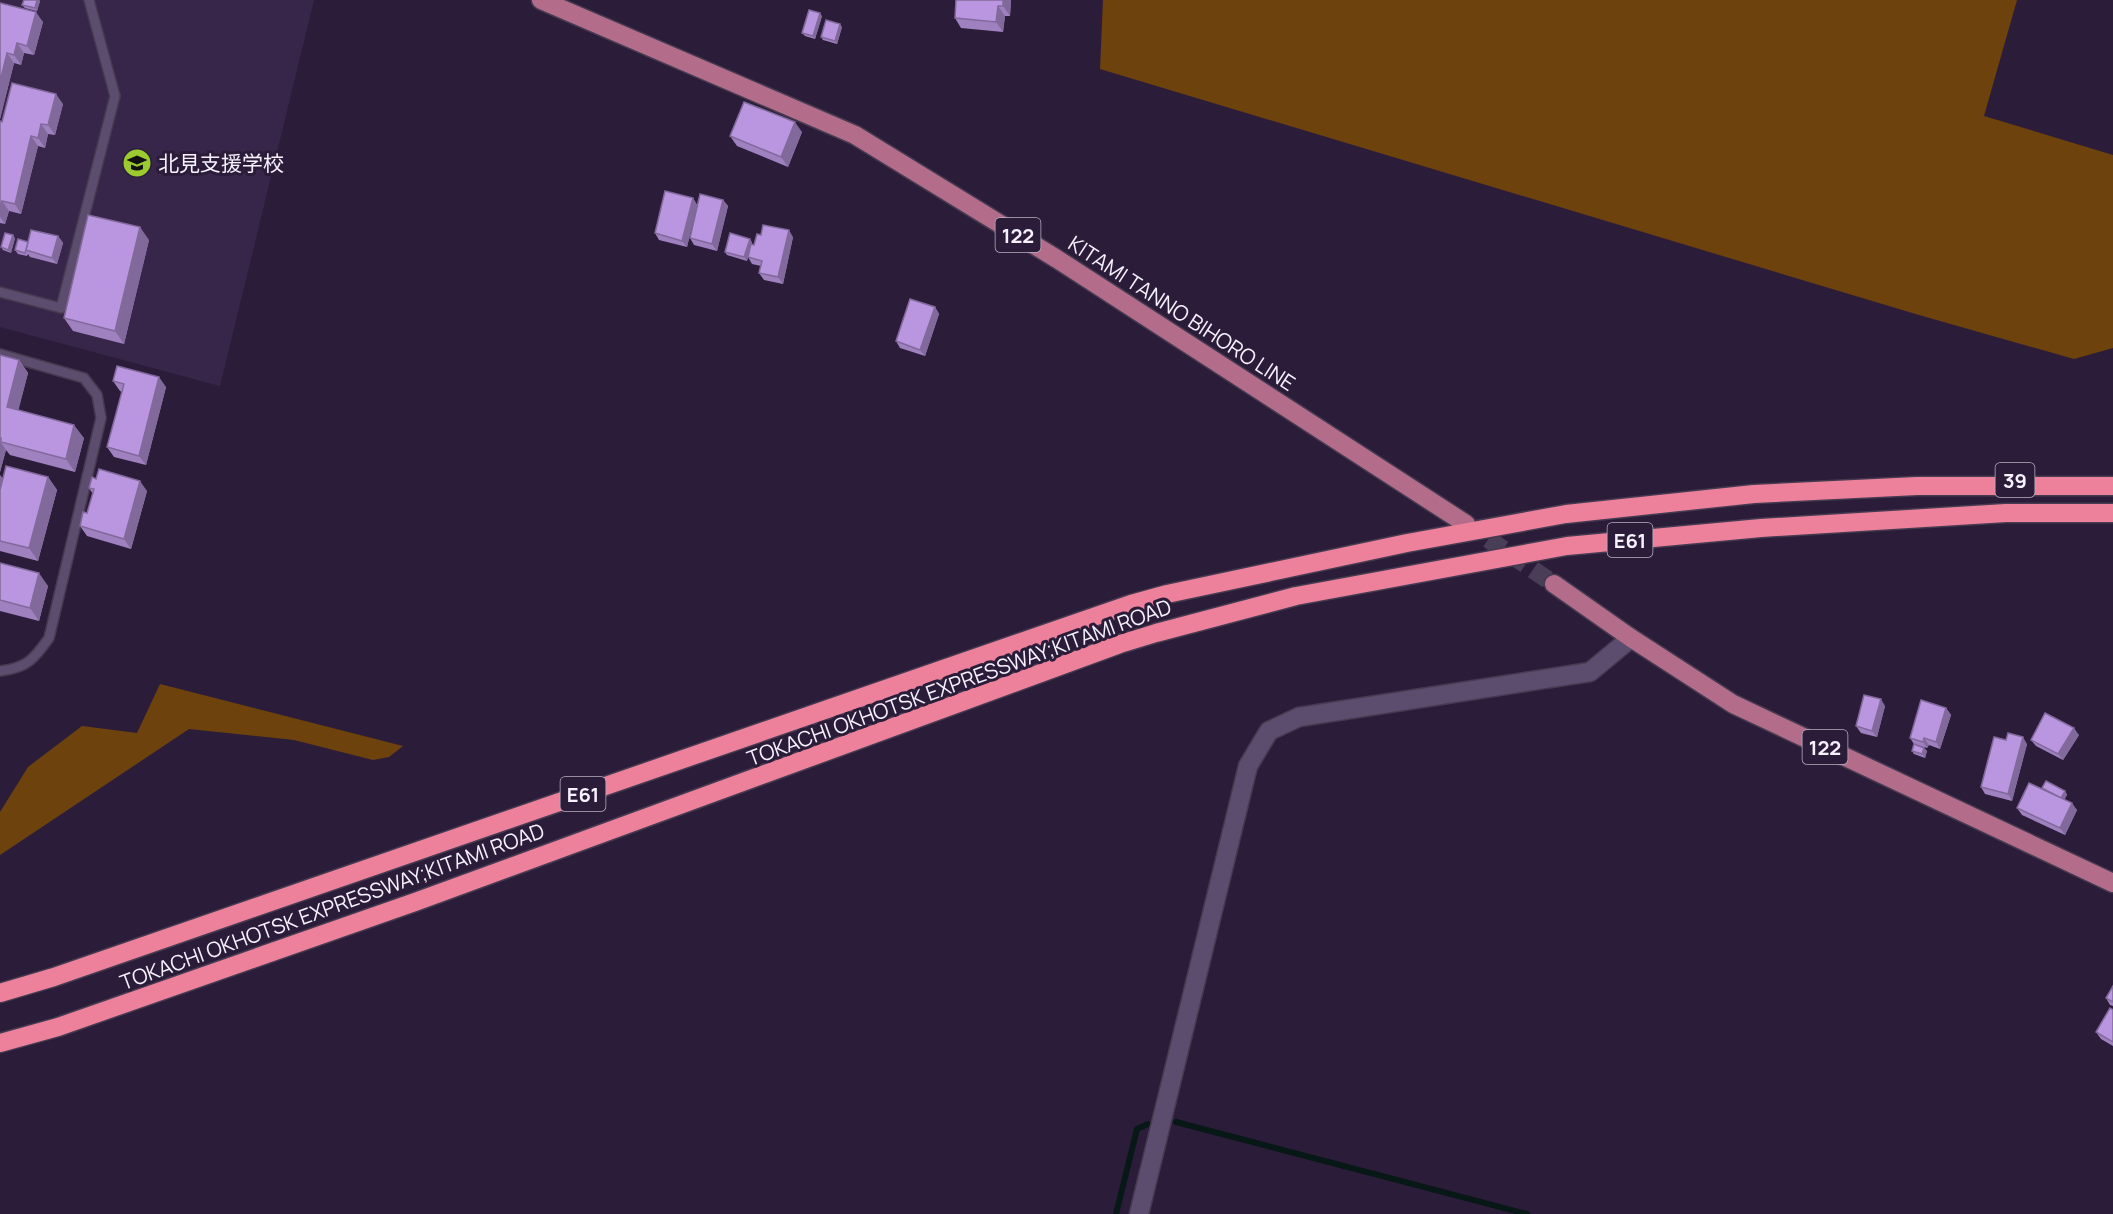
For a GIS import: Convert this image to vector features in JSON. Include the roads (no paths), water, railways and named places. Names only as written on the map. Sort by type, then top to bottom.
[{"type":"highway","name":"39","points":[[1917,486],[2113,474]]},
{"type":"highway","name":"TOKACHI OKHOTSK EXPRESSWAY;KITAMI ROAD","points":[[0,993],[156,942],[1131,603],[1407,543],[1566,514],[1754,494],[1917,486],[2113,486]]},
{"type":"highway","name":"TOKACHI OKHOTSK EXPRESSWAY;KITAMI ROAD","points":[[0,1043],[58,1027],[415,902],[1120,644],[1296,596],[1567,546],[1761,528],[2006,513],[2113,513]]},
{"type":"main road","name":"KITAMI TANNO BIHORO LINE","points":[[541,0],[855,135],[1057,259],[1466,524]]},
{"type":"main road","name":"122","points":[[1554,584],[1631,638],[1733,704],[2113,883]]},
{"type":"street","points":[[1139,1214],[1248,766],[1269,731],[1299,717],[1590,672],[1631,638]]},
{"type":"lane","points":[[0,292],[61,308],[115,96],[89,0]]},
{"type":"lane","points":[[0,354],[84,378],[97,395],[101,418],[49,638],[34,659],[12,669],[0,671]]},
{"type":"waterway","points":[[1176,1122],[1527,1214]]},
{"type":"waterway","points":[[1116,1214],[1137,1129],[1148,1124]]},
{"type":"tunnel","points":[[1466,524],[1554,584]]},
{"type":"place","name":"北見支援学校","points":[[137,163]]}]
